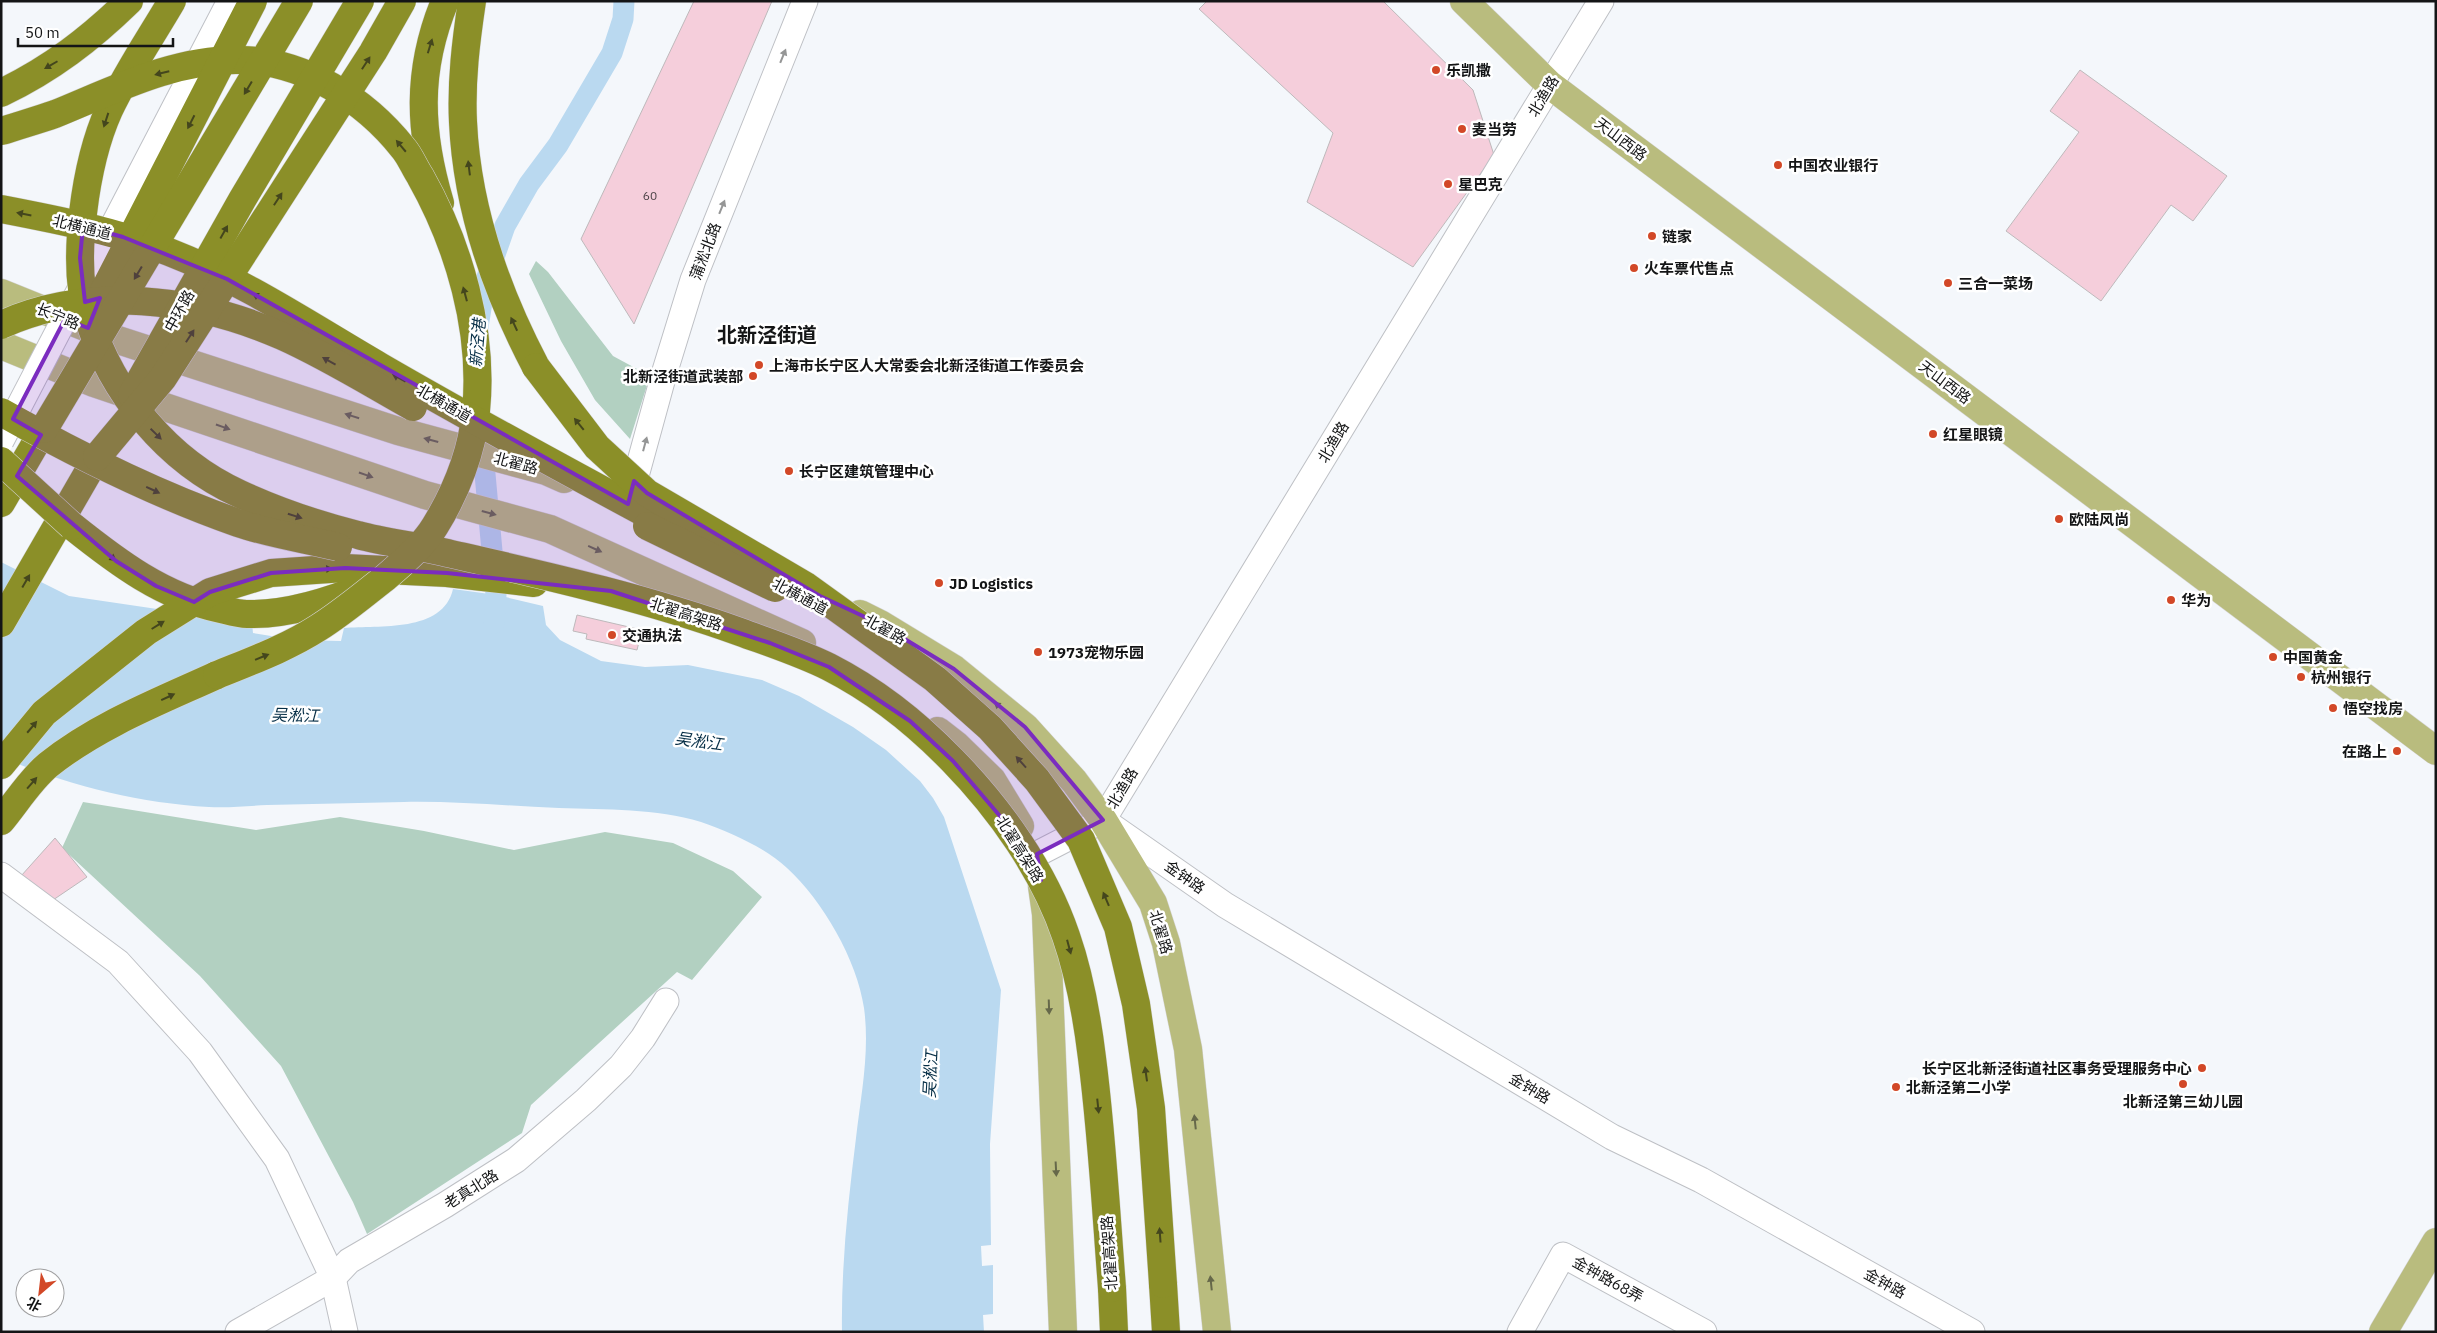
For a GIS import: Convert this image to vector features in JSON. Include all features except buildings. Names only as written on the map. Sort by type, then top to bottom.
[{"type":"highway","points":[[1,93],[58,62],[93,36],[130,1]]},
{"type":"highway","points":[[172,1],[109,111],[94,156],[85,203],[80,258],[86,313],[109,369],[143,421],[183,459],[235,492],[287,514],[359,536],[436,550],[610,591]]},
{"type":"highway","points":[[44,429],[82,334],[253,1]]},
{"type":"highway","points":[[1,503],[299,1]]},
{"type":"highway","name":"中环路","points":[[1,623],[242,200],[360,1]]},
{"type":"highway","points":[[97,457],[163,378],[373,52],[402,1]]},
{"type":"highway","points":[[1,821],[47,766],[86,740],[134,713],[217,675],[271,653],[317,629],[403,562],[434,528],[455,488],[469,449],[476,412],[477,359],[472,318],[425,144],[423,93],[427,53],[445,1]]},
{"type":"highway","points":[[472,1],[464,62],[463,123],[470,177],[480,228],[495,281],[515,327],[536,367],[597,447],[647,493],[806,586],[936,679],[990,728],[1037,780],[1081,840],[1118,928],[1136,1004],[1151,1108],[1166,1332]]},
{"type":"highway","points":[[1,131],[53,114],[110,90],[156,74],[206,63],[242,60],[287,67],[328,84],[364,108],[404,148],[434,201],[455,255]]},
{"type":"highway","name":"北横通道","points":[[1,209],[68,222],[123,237],[170,252],[227,279],[485,427],[874,634]]},
{"type":"highway","points":[[1,325],[20,316],[92,300],[174,304],[238,319],[283,336],[493,451],[874,634]]},
{"type":"highway","points":[[1,412],[63,447],[160,494],[240,524],[344,548],[610,591]]},
{"type":"highway","points":[[1,461],[72,526],[116,561],[156,586],[200,605],[246,614],[292,610],[335,600],[383,579]]},
{"type":"highway","points":[[1,765],[44,713],[146,632],[210,592],[271,574],[346,568],[428,572],[610,591]]},
{"type":"highway","name":"北翟高架路","points":[[610,591],[693,615],[829,667],[872,693],[910,721],[953,761],[999,815],[1035,867],[1066,935],[1086,1011],[1099,1109],[1114,1332]]},
{"type":"main road","name":"天山西路","points":[[1464,1],[1550,85],[2436,752]]},
{"type":"main road","name":"长宁路","points":[[1,293],[115,339]]},
{"type":"main road","name":"北翟路","points":[[115,339],[398,432],[546,471],[880,624],[954,670],[1025,727],[1074,782],[1103,820],[1153,903],[1166,943],[1188,1049],[1216,1332]]},
{"type":"main road","points":[[1,345],[94,383],[425,495],[550,529],[844,662],[956,745],[992,780],[1037,854],[1046,914],[1063,1332]]},
{"type":"main road","points":[[2382,1332],[2436,1242]]},
{"type":"street","points":[[1,441],[230,1]]},
{"type":"street","name":"蒲淞北路","points":[[627,508],[664,374],[693,280],[805,1]]},
{"type":"street","name":"北渔路","points":[[1037,854],[1103,820],[1601,1]]},
{"type":"street","name":"金钟路","points":[[1103,820],[1225,905],[1612,1137],[1701,1180],[1972,1332]]},
{"type":"street","points":[[1,875],[118,962],[200,1052],[278,1159],[333,1278],[345,1332]]},
{"type":"street","name":"老真北路","points":[[238,1332],[333,1278],[349,1261],[484,1182],[548,1134],[621,1066],[643,1038],[666,1001]]},
{"type":"street","name":"金钟路68弄","points":[[1520,1332],[1563,1255],[1704,1332]]},
{"type":"highlighted area","points":[[83,226],[123,237],[227,279],[628,504],[634,481],[647,493],[820,596],[880,624],[954,669],[1025,727],[1103,820],[1037,854],[1041,880],[999,815],[953,761],[910,721],[829,667],[770,643],[611,591],[447,573],[345,568],[271,573],[210,592],[194,602],[156,586],[116,561],[17,476],[41,435],[13,419],[65,319],[88,328],[100,298],[85,302],[80,258]]},
{"type":"green space","points":[[536,261],[548,272],[613,356],[650,376],[630,439],[595,400],[561,341],[529,274]]},
{"type":"green space","points":[[83,802],[256,830],[340,817],[424,831],[514,850],[605,832],[673,843],[733,871],[762,897],[692,980],[677,972],[531,1105],[522,1133],[367,1234],[353,1202],[281,1066],[200,976],[62,848]]},
{"type":"water","name":"吴淞江","points":[[1,562],[69,596],[252,623],[253,633],[296,640],[341,641],[344,628],[391,626],[423,620],[437,613],[447,603],[453,589],[497,595],[543,606],[546,625],[560,640],[601,661],[645,667],[688,665],[762,680],[799,696],[853,727],[886,750],[920,781],[944,817],[1001,990],[990,1144],[991,1245],[981,1246],[982,1266],[993,1265],[993,1314],[983,1315],[984,1332],[842,1332],[843,1283],[850,1186],[865,1057],[866,1024],[864,1008],[854,971],[836,932],[813,897],[778,860],[735,835],[701,822],[666,814],[423,802],[209,807],[129,797],[77,784],[26,767],[1,757]]},
{"type":"waterway","name":"新泾港","points":[[478,327],[485,283],[505,226],[529,184],[558,145],[612,53],[623,19],[624,1]]},
{"type":"waterway","name":"新泾港","points":[[482,441],[496,595],[494,623]]},
{"type":"place","name":"乐凯撒","points":[[1436,70]]},
{"type":"place","name":"麦当劳","points":[[1462,129]]},
{"type":"place","name":"中国农业银行","points":[[1778,165]]},
{"type":"place","name":"星巴克","points":[[1448,184]]},
{"type":"place","name":"链家","points":[[1652,236]]},
{"type":"place","name":"火车票代售点","points":[[1634,268]]},
{"type":"place","name":"三合一菜场","points":[[1948,283]]},
{"type":"place","name":"上海市长宁区人大常委会北新泾街道工作委员会","points":[[759,365]]},
{"type":"place","name":"北新泾街道武装部","points":[[753,376]]},
{"type":"place","name":"红星眼镜","points":[[1933,434]]},
{"type":"place","name":"长宁区建筑管理中心","points":[[789,471]]},
{"type":"place","name":"欧陆风尚","points":[[2059,519]]},
{"type":"place","name":"JD Logistics","points":[[939,583]]},
{"type":"place","name":"华为","points":[[2171,600]]},
{"type":"place","name":"交通执法","points":[[612,635]]},
{"type":"place","name":"1973宠物乐园","points":[[1038,652]]},
{"type":"place","name":"中国黄金","points":[[2273,657]]},
{"type":"place","name":"杭州银行","points":[[2301,677]]},
{"type":"place","name":"悟空找房","points":[[2333,708]]},
{"type":"place","name":"在路上","points":[[2397,751]]},
{"type":"place","name":"长宁区北新泾街道社区事务受理服务中心","points":[[2202,1068]]},
{"type":"place","name":"北新泾第三幼儿园","points":[[2183,1084]]},
{"type":"place","name":"北新泾第二小学","points":[[1896,1087]]},
{"type":"district","name":"北新泾街道","points":[[767,334]]}]
